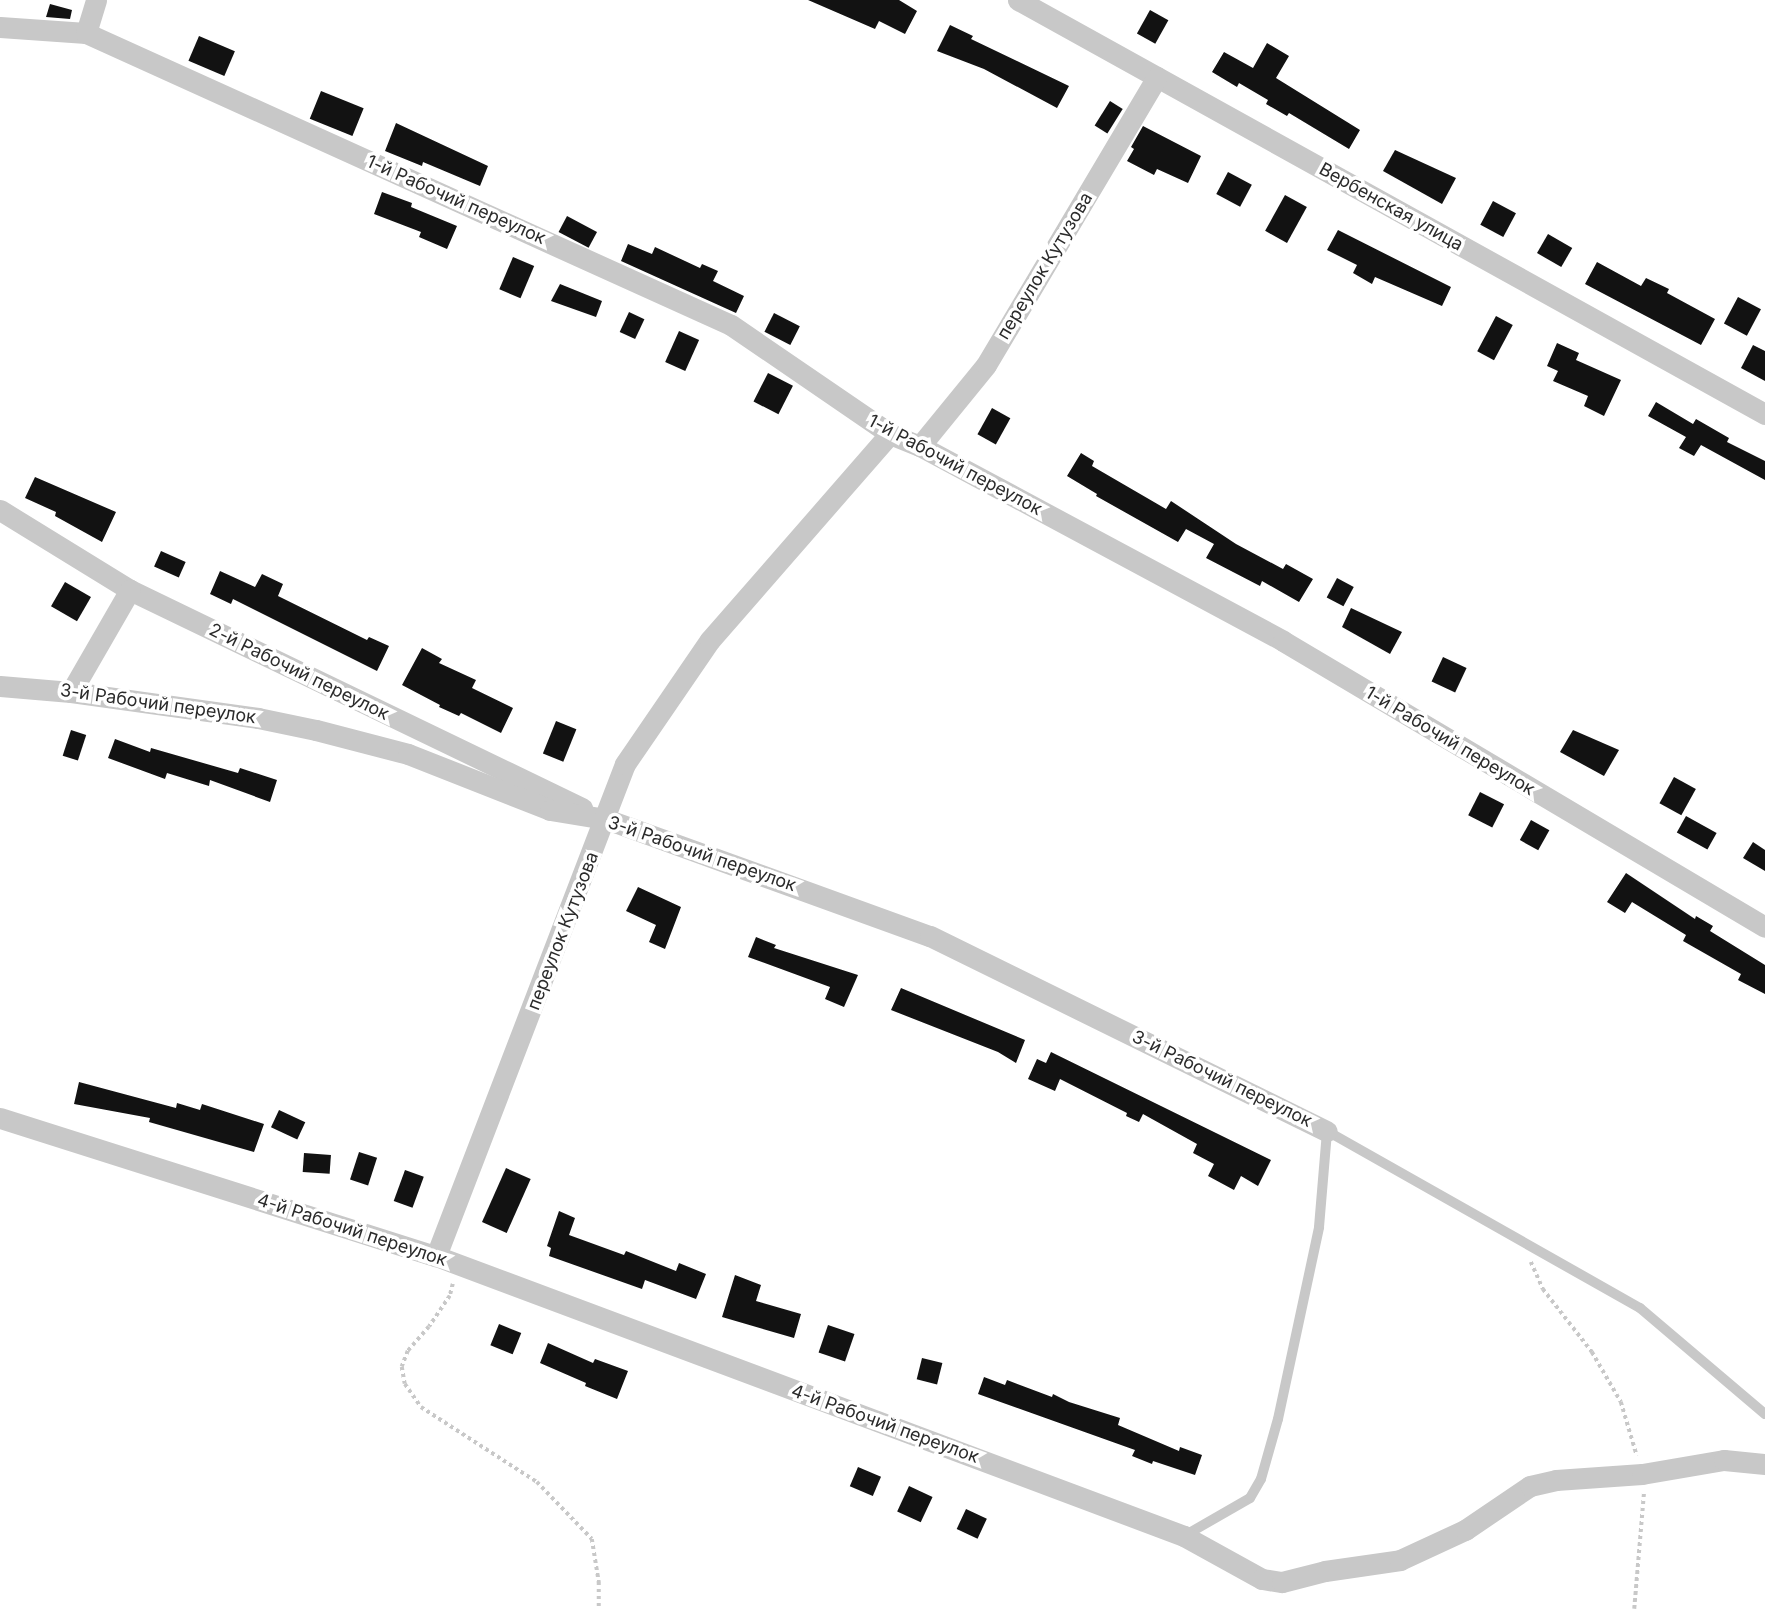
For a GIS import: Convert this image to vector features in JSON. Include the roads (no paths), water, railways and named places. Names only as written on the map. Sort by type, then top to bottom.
[{"type":"street","points":[[86,33],[96,0]]},
{"type":"street","name":"Вербенская улица","points":[[1018,0],[1765,414]]},
{"type":"street","name":"1-й Рабочий переулок","points":[[0,27],[86,33],[731,325],[890,434],[920,446],[1283,641],[1765,927]]},
{"type":"street","name":"переулок Кутузова","points":[[920,446],[986,365],[1157,77]]},
{"type":"street","name":"переулок Кутузова","points":[[436,1256],[631,754],[710,640],[890,434]]},
{"type":"street","name":"2-й Рабочий переулок","points":[[0,510],[130,590],[606,819]]},
{"type":"street","points":[[71,691],[130,590]]},
{"type":"street","name":"3-й Рабочий переулок","points":[[0,686],[71,691],[258,718],[316,730],[408,754],[550,810],[606,819],[930,936],[1327,1131]]},
{"type":"street","name":"4-й Рабочий переулок","points":[[0,1118],[436,1256],[1184,1536],[1262,1579],[1282,1582],[1325,1571],[1401,1560],[1465,1530],[1530,1486],[1556,1480],[1642,1474],[1724,1460],[1765,1464]]},
{"type":"lane","points":[[1184,1536],[1250,1498],[1261,1479],[1278,1419],[1319,1227],[1327,1131],[1640,1308],[1765,1414]]}]
